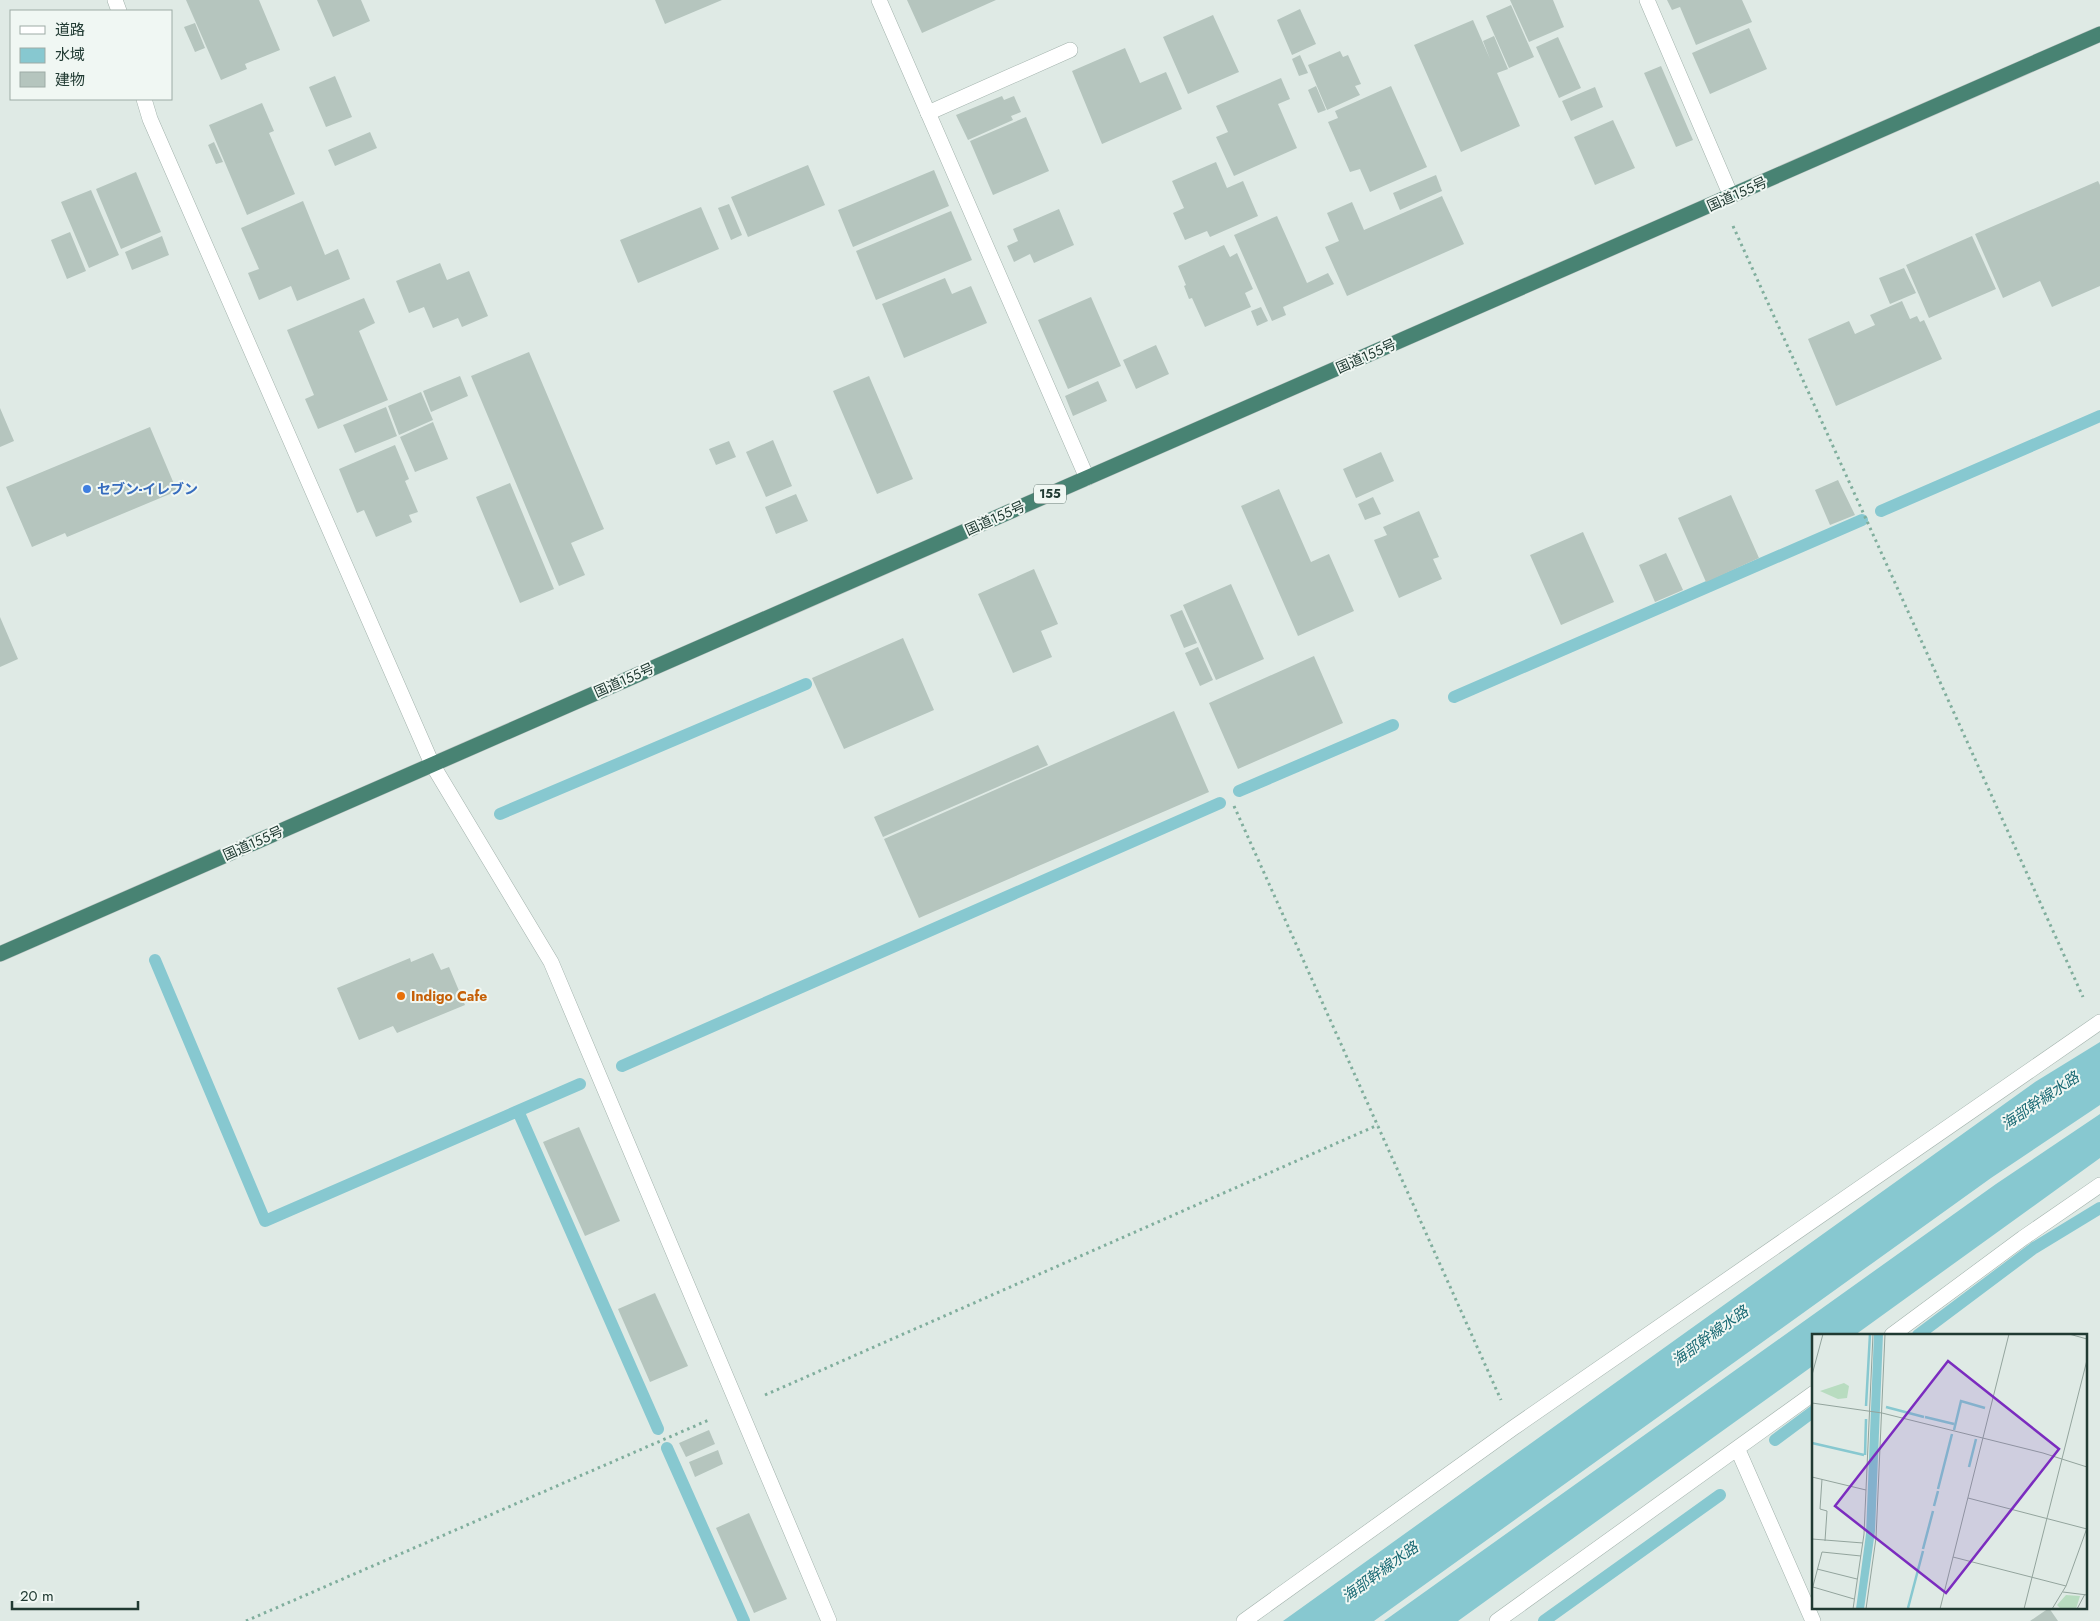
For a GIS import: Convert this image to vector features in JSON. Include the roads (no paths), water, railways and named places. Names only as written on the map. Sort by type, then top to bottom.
[{"type":"highway","name":"国道155号","points":[[0,954],[2100,34]]},
{"type":"street","points":[[879,0],[1087,478]]},
{"type":"street","points":[[1647,0],[1726,199]]},
{"type":"street","points":[[928,113],[1070,50]]},
{"type":"street","points":[[144,100],[150,119],[432,764],[551,962],[829,1621]]},
{"type":"street","points":[[1244,1621],[1513,1428],[2098,1023]]},
{"type":"street","points":[[1893,1334],[2023,1238],[2100,1185]]},
{"type":"street","points":[[1496,1621],[1738,1450],[1812,1394]]},
{"type":"street","points":[[1738,1450],[1813,1621]]},
{"type":"water","name":"海部幹線水路","points":[[2100,1042],[2100,1105],[1991,1178],[1374,1621],[1283,1621],[2035,1082]]},
{"type":"water","points":[[2100,1114],[2100,1158],[1856,1334],[1812,1334],[1812,1366],[1458,1621],[1384,1621],[1996,1184]]},
{"type":"waterway","points":[[1881,511],[2100,416]]},
{"type":"waterway","points":[[1454,697],[1862,520]]},
{"type":"waterway","points":[[500,814],[806,684]]},
{"type":"waterway","points":[[1239,791],[1393,725]]},
{"type":"waterway","points":[[622,1066],[1220,803]]},
{"type":"waterway","points":[[155,960],[265,1221],[580,1084]]},
{"type":"waterway","points":[[518,1111],[658,1429]]},
{"type":"waterway","points":[[1919,1334],[2034,1248],[2100,1208]]},
{"type":"waterway","points":[[1775,1440],[1812,1412]]},
{"type":"waterway","points":[[667,1448],[744,1621]]},
{"type":"waterway","points":[[1544,1621],[1720,1495]]},
{"type":"place","name":"セブン-イレブン","points":[[87,489]]},
{"type":"place","name":"Indigo Cafe","points":[[401,996]]}]
